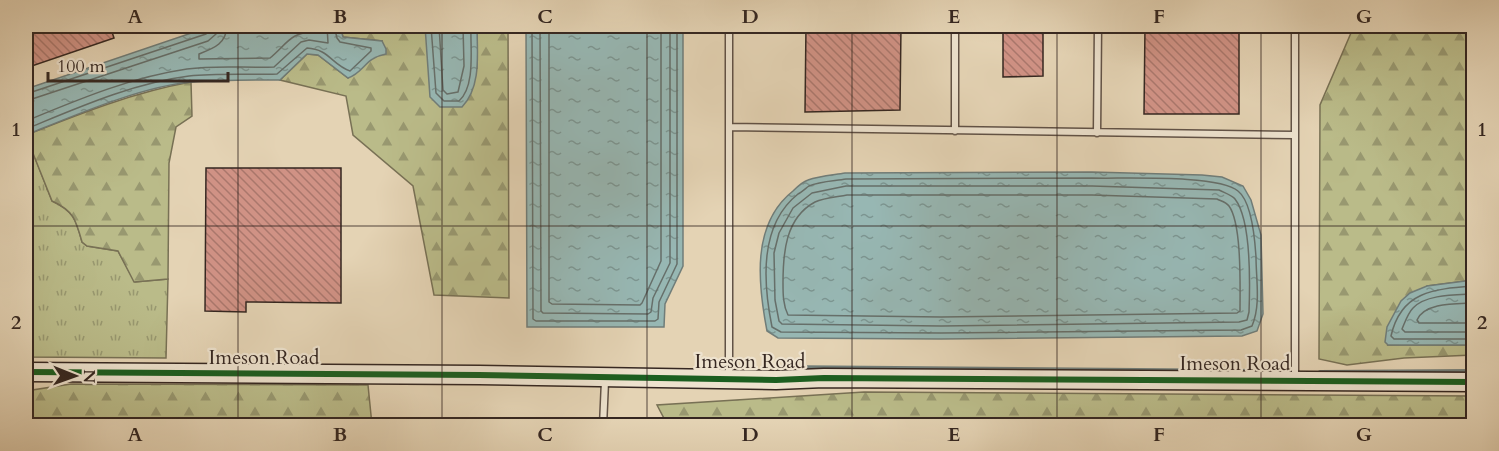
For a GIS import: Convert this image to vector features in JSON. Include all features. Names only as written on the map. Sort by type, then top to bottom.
[{"type":"street","name":"Imeson Road","points":[[26,372],[776,380],[836,378],[1473,382]]},
{"type":"lane","points":[[729,26],[729,378]]},
{"type":"lane","points":[[955,26],[955,130]]},
{"type":"lane","points":[[1097,133],[1098,26]]},
{"type":"lane","points":[[1295,26],[1295,380]]},
{"type":"lane","points":[[729,128],[1294,135]]},
{"type":"lane","points":[[603,426],[605,377]]},
{"type":"green space","points":[[340,26],[425,26],[427,37],[477,68],[477,26],[508,26],[509,298],[434,295],[413,186],[353,135],[346,96],[280,80],[307,54],[318,55],[348,78],[374,56],[382,41],[343,37]]},
{"type":"green space","points":[[1354,26],[1473,26],[1473,280],[1427,286],[1388,345],[1473,345],[1473,355],[1404,358],[1347,365],[1319,359],[1320,105]]},
{"type":"green space","points":[[191,82],[192,116],[176,127],[169,163],[168,279],[134,282],[118,251],[87,246],[82,242],[73,217],[52,201],[32,151],[26,150],[26,135],[128,98]]},
{"type":"green space","points":[[26,150],[32,150],[52,201],[73,217],[82,242],[87,246],[118,251],[135,282],[168,279],[166,358],[26,357]]},
{"type":"green space","points":[[71,384],[368,385],[372,425],[26,425],[26,391]]},
{"type":"green space","points":[[864,392],[1473,396],[1473,421],[1471,426],[1002,426],[1000,419],[872,419],[870,426],[695,426],[667,424],[657,405]]},
{"type":"water","points":[[212,26],[340,26],[343,37],[382,41],[386,54],[373,59],[348,78],[318,55],[307,54],[280,80],[192,82],[152,89],[108,103],[26,135],[26,89]]},
{"type":"water","points":[[425,26],[477,26],[476,79],[462,107],[440,107],[430,97]]},
{"type":"water","points":[[526,26],[683,26],[683,266],[665,304],[664,327],[527,327]]},
{"type":"water","points":[[1092,172],[1202,175],[1222,177],[1243,186],[1251,200],[1261,235],[1263,314],[1257,331],[1242,336],[941,339],[778,338],[767,331],[760,275],[764,237],[779,205],[806,181],[845,173]]},
{"type":"water","points":[[1473,280],[1473,345],[1388,345],[1385,342],[1387,327],[1401,301],[1410,293],[1427,286]]},
{"type":"building","points":[[26,26],[110,26],[114,38],[26,68]]},
{"type":"building","points":[[806,26],[901,26],[900,110],[805,112]]},
{"type":"building","points":[[1003,26],[1043,26],[1043,76],[1003,77]]},
{"type":"building","points":[[1145,26],[1239,26],[1239,114],[1144,114]]},
{"type":"building","points":[[206,168],[341,168],[341,303],[246,302],[246,312],[205,311]]},
{"type":"waterway","points":[[774,367],[1256,371]]},
{"type":"waterway","points":[[1320,372],[1474,371]]},
{"type":"cycle path","points":[[26,372],[479,375],[776,380],[824,378],[1474,382]]}]
